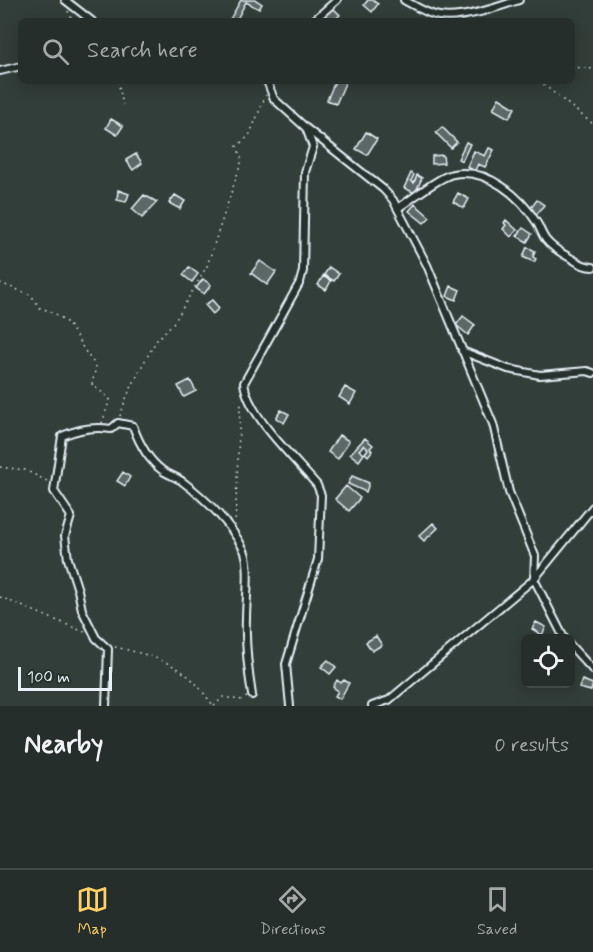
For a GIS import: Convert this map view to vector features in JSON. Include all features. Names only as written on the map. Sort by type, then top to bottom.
[{"type":"street","points":[[65,0],[88,18]]},
{"type":"street","points":[[316,18],[337,0]]},
{"type":"street","points":[[404,0],[427,12],[449,17],[494,8],[519,0]]},
{"type":"street","points":[[0,71],[18,67]]},
{"type":"street","points":[[268,84],[274,99],[306,128],[383,189],[398,208],[427,265],[493,424],[508,492],[535,556],[534,579],[562,634]]},
{"type":"street","points":[[290,706],[286,664],[318,559],[321,495],[316,485],[256,414],[246,395],[244,383],[300,282],[303,271],[305,172],[313,147],[306,128]]},
{"type":"street","points":[[398,208],[453,174],[474,175],[487,179],[509,192],[536,222],[547,241],[561,253],[586,267],[593,267]]},
{"type":"street","points":[[462,351],[507,369],[540,375],[587,371],[593,373]]},
{"type":"street","points":[[106,706],[108,649],[96,638],[82,610],[68,559],[65,536],[71,516],[54,491],[62,436],[79,429],[101,427],[111,429],[118,423],[133,426],[149,458],[163,471],[182,480],[228,525],[245,552],[248,583],[247,656],[252,695]]},
{"type":"street","points":[[372,706],[389,700],[534,579],[593,507]]},
{"type":"street","points":[[575,650],[593,670]]},
{"type":"path","points":[[575,67],[593,69]]},
{"type":"path","points":[[119,84],[123,105]]},
{"type":"path","points":[[543,84],[593,124]]},
{"type":"path","points":[[118,423],[127,396],[156,341],[175,321],[207,266],[242,160],[237,146],[249,136],[269,89]]},
{"type":"path","points":[[0,283],[31,295],[40,308],[56,312],[79,339],[96,367],[92,384],[110,399],[101,427]]},
{"type":"path","points":[[235,536],[240,408],[246,395]]},
{"type":"path","points":[[0,467],[25,470],[55,486]]},
{"type":"path","points":[[214,706],[223,698],[240,700],[252,695]]},
{"type":"building","points":[[241,0],[256,0],[262,4],[259,9],[246,2],[238,18],[231,18]]},
{"type":"building","points":[[368,0],[378,4],[372,12],[364,5]]},
{"type":"building","points":[[332,7],[340,15],[336,18],[322,18]]},
{"type":"building","points":[[334,84],[345,84],[336,104],[327,100]]},
{"type":"building","points":[[499,98],[515,108],[509,118],[493,109]]},
{"type":"building","points":[[111,119],[123,126],[117,135],[106,128]]},
{"type":"building","points":[[442,127],[457,142],[451,148],[436,133]]},
{"type":"building","points":[[366,132],[377,139],[367,155],[356,149]]},
{"type":"building","points":[[466,142],[470,144],[462,161],[458,159]]},
{"type":"building","points":[[489,148],[494,150],[485,167],[478,164],[475,171],[467,167],[474,151],[485,156]]},
{"type":"building","points":[[136,154],[142,163],[133,170],[126,160]]},
{"type":"building","points":[[443,155],[444,163],[432,164],[432,156]]},
{"type":"building","points":[[411,173],[414,175],[411,181],[414,183],[417,175],[422,178],[415,193],[404,188]]},
{"type":"building","points":[[118,190],[129,194],[126,202],[117,200]]},
{"type":"building","points":[[458,193],[469,199],[464,208],[453,202]]},
{"type":"building","points":[[144,195],[157,202],[142,218],[132,209]]},
{"type":"building","points":[[175,195],[185,201],[180,209],[169,203]]},
{"type":"building","points":[[537,200],[544,205],[537,214],[530,209]]},
{"type":"building","points":[[415,204],[430,217],[424,223],[409,211]]},
{"type":"building","points":[[506,220],[517,230],[511,237],[503,229]]},
{"type":"building","points":[[523,228],[532,234],[527,242],[517,236]]},
{"type":"building","points":[[527,247],[535,251],[534,262],[523,257]]},
{"type":"building","points":[[260,261],[276,272],[267,285],[251,273]]},
{"type":"building","points":[[189,267],[198,274],[192,282],[183,275]]},
{"type":"building","points":[[329,267],[339,274],[334,281],[324,275]]},
{"type":"building","points":[[323,276],[331,281],[326,290],[318,285]]},
{"type":"building","points":[[203,279],[211,285],[204,294],[196,288]]},
{"type":"building","points":[[451,286],[460,290],[456,300],[447,296]]},
{"type":"building","points":[[212,300],[219,308],[213,314],[205,305]]},
{"type":"building","points":[[463,316],[475,325],[468,335],[456,325]]},
{"type":"building","points":[[190,380],[196,391],[184,397],[178,386]]},
{"type":"building","points":[[345,387],[356,393],[350,404],[339,397]]},
{"type":"building","points":[[281,410],[289,414],[284,423],[276,418]]},
{"type":"building","points":[[339,435],[349,441],[338,459],[328,452]]},
{"type":"building","points":[[365,438],[373,445],[370,448],[372,451],[368,456],[365,453],[368,449],[364,445],[359,450],[364,454],[359,461],[350,454]]},
{"type":"building","points":[[123,472],[130,477],[125,486],[117,481]]},
{"type":"building","points":[[352,476],[369,483],[366,492],[348,484]]},
{"type":"building","points":[[346,486],[360,498],[349,511],[335,499]]},
{"type":"building","points":[[433,523],[438,528],[424,541],[419,536]]},
{"type":"building","points":[[536,622],[546,627],[542,634],[532,629]]},
{"type":"building","points":[[376,636],[382,645],[372,651],[366,642]]},
{"type":"building","points":[[328,660],[336,667],[330,674],[321,667]]},
{"type":"building","points":[[337,680],[341,683],[344,680],[349,683],[340,699],[335,696],[338,691],[333,687]]},
{"type":"building","points":[[582,680],[593,684],[591,691],[579,688]]}]
